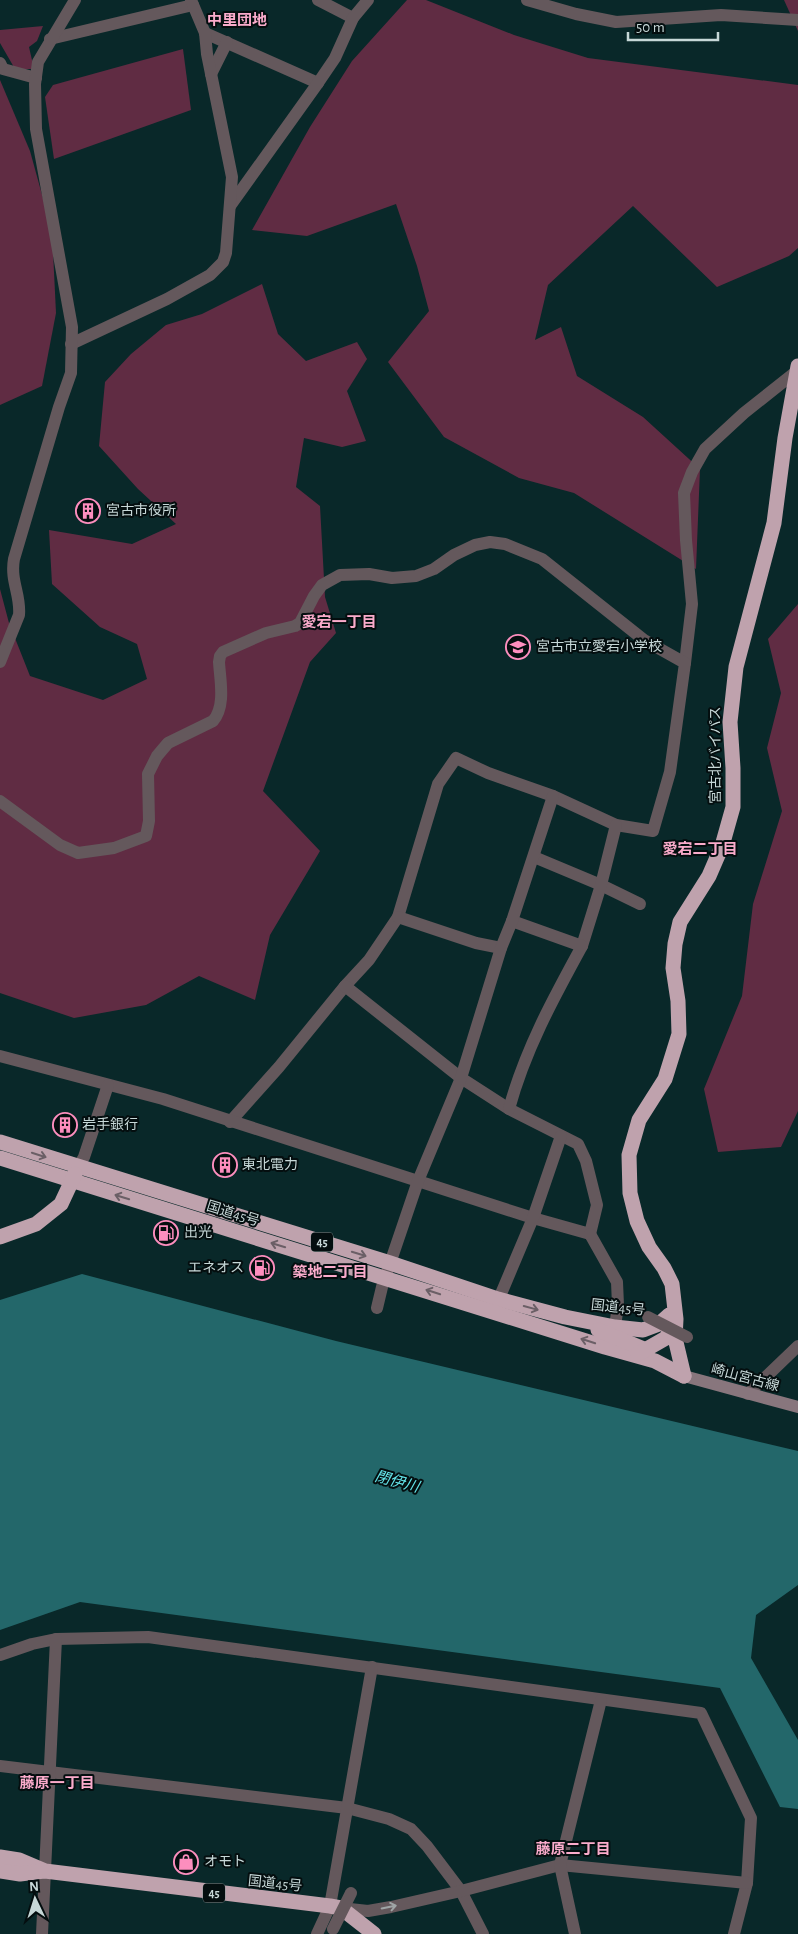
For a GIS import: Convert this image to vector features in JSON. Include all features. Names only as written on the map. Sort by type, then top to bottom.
[{"type":"highway","name":"宮古北バイパス","points":[[674,1295],[672,1284],[664,1268],[648,1247],[637,1221],[630,1193],[629,1155],[639,1120],[665,1079],[679,1034],[678,1001],[673,968],[675,944],[680,922],[709,876],[722,846],[733,808],[730,722],[736,667],[774,523],[797,368]]},
{"type":"highway","name":"国道45号","points":[[0,1142],[496,1306],[649,1353]]},
{"type":"highway","name":"国道45号","points":[[0,1158],[71,1182],[388,1270]]},
{"type":"highway","points":[[0,1237],[36,1224],[61,1204],[78,1167]]},
{"type":"highway","points":[[674,1295],[675,1338],[684,1376]]},
{"type":"highway","name":"国道45号","points":[[496,1306],[643,1330],[654,1321],[670,1314],[674,1295]]},
{"type":"highway","name":"45","points":[[565,1317],[649,1353],[684,1376]]},
{"type":"highway","points":[[649,1353],[666,1338],[676,1320]]},
{"type":"highway","points":[[649,1353],[654,1321]]},
{"type":"highway","name":"国道45号","points":[[0,1857],[19,1860],[45,1871]]},
{"type":"highway","name":"国道45号","points":[[0,1871],[20,1874],[45,1871],[336,1907]]},
{"type":"highway","points":[[336,1907],[374,1934]]},
{"type":"main road","name":"崎山宮古線","points":[[684,1376],[798,1407]]},
{"type":"street","points":[[0,662],[19,615],[20,607],[12,572],[14,559],[59,407],[71,374],[72,327],[36,129],[36,78],[38,62],[75,0]]},
{"type":"street","points":[[318,0],[353,18]]},
{"type":"street","points":[[230,206],[335,58],[353,18],[368,0]]},
{"type":"street","points":[[527,0],[556,4],[576,14],[616,22],[721,15],[798,20]]},
{"type":"street","points":[[50,39],[192,3],[205,34],[211,74],[232,177],[226,253],[223,262],[210,275],[167,299],[71,344]]},
{"type":"street","points":[[205,34],[228,42],[318,82]]},
{"type":"street","points":[[211,74],[228,42]]},
{"type":"street","points":[[0,63],[3,70],[36,78]]},
{"type":"street","points":[[230,1122],[369,960],[398,917],[438,784],[456,758],[488,773],[554,796],[616,825],[653,831],[670,772],[692,604],[684,493],[692,472],[705,449],[797,368]]},
{"type":"street","points":[[0,801],[60,844],[78,853],[114,848],[146,836],[149,821],[148,774],[156,756],[168,743],[213,721],[218,715],[221,704],[219,662],[220,656],[224,652],[266,633],[300,623],[322,585],[340,575],[369,574],[392,578],[416,576],[434,569],[454,555],[475,545],[490,542],[505,544],[542,559],[644,640],[685,663]]},
{"type":"street","points":[[377,1308],[418,1181],[461,1078],[501,948],[554,796]]},
{"type":"street","points":[[509,1109],[517,1080],[538,1028],[582,946],[601,885],[616,825]]},
{"type":"street","points":[[534,856],[640,904]]},
{"type":"street","points":[[398,917],[476,943],[501,948]]},
{"type":"street","points":[[512,921],[582,946]]},
{"type":"street","points":[[345,986],[461,1078],[509,1109],[578,1144],[586,1160],[597,1205],[594,1224],[590,1234]]},
{"type":"street","points":[[0,1056],[164,1100],[533,1218],[590,1234],[617,1282],[618,1306],[615,1326]]},
{"type":"street","points":[[78,1167],[84,1157],[108,1084]]},
{"type":"street","points":[[496,1306],[533,1218],[561,1136]]},
{"type":"street","points":[[654,1321],[686,1337]]},
{"type":"street","points":[[748,1394],[798,1346]]},
{"type":"street","points":[[0,1655],[32,1644],[56,1640],[148,1637],[701,1713],[751,1818],[747,1884],[734,1934]]},
{"type":"street","points":[[42,1934],[56,1640]]},
{"type":"street","points":[[317,1934],[336,1907],[347,1808],[372,1667]]},
{"type":"street","points":[[575,1934],[560,1865],[601,1700]]},
{"type":"street","points":[[0,1766],[347,1808],[388,1820],[411,1829],[427,1846],[461,1891],[483,1934]]},
{"type":"street","points":[[336,1907],[368,1911],[461,1891],[560,1865],[747,1884]]},
{"type":"street","points":[[333,1929],[351,1893]]},
{"type":"shaded area","points":[[407,0],[426,0],[514,35],[588,58],[798,85],[798,248],[789,256],[717,287],[633,206],[548,285],[535,340],[561,327],[577,376],[643,417],[700,469],[696,569],[574,493],[519,478],[444,437],[388,362],[429,311],[417,266],[396,204],[307,236],[252,230],[310,127],[352,61]]},
{"type":"shaded area","points":[[784,0],[798,0],[798,31]]},
{"type":"shaded area","points":[[43,26],[37,41],[29,47],[34,69],[15,69],[0,43],[0,30]]},
{"type":"shaded area","points":[[183,49],[191,110],[54,159],[45,97],[53,85]]},
{"type":"shaded area","points":[[0,80],[30,151],[52,231],[56,313],[42,386],[0,405]]},
{"type":"shaded area","points":[[262,284],[278,334],[306,361],[357,342],[367,359],[347,391],[366,441],[342,447],[304,438],[296,487],[320,506],[325,597],[336,633],[310,662],[263,791],[320,851],[270,935],[255,1000],[199,976],[146,1005],[74,1018],[0,993],[0,589],[9,623],[30,676],[103,700],[147,679],[137,644],[100,627],[52,584],[49,530],[132,544],[176,524],[138,489],[99,446],[105,382],[131,354],[166,325],[202,314]]},
{"type":"shaded area","points":[[798,604],[798,1111],[781,1147],[718,1152],[704,1089],[742,996],[753,904],[782,811],[767,748],[781,693],[768,639]]},
{"type":"water","name":"閉伊川","points":[[82,1274],[336,1341],[798,1451],[798,1585],[756,1615],[751,1658],[798,1740],[798,1809],[780,1807],[720,1688],[80,1602],[0,1630],[0,1300]]},
{"type":"place","name":"宮古市役所","points":[[88,511]]},
{"type":"place","name":"宮古市立愛宕小学校","points":[[518,647]]},
{"type":"place","name":"岩手銀行","points":[[65,1125]]},
{"type":"place","name":"東北電力","points":[[225,1165]]},
{"type":"place","name":"出光","points":[[166,1233]]},
{"type":"place","name":"エネオス","points":[[262,1268]]},
{"type":"place","name":"オモト","points":[[186,1862]]},
{"type":"district","name":"中里団地","points":[[237,20]]},
{"type":"district","name":"愛宕一丁目","points":[[339,622]]},
{"type":"district","name":"愛宕二丁目","points":[[700,849]]},
{"type":"district","name":"築地二丁目","points":[[330,1272]]},
{"type":"district","name":"藤原一丁目","points":[[57,1783]]},
{"type":"district","name":"藤原二丁目","points":[[573,1849]]}]
